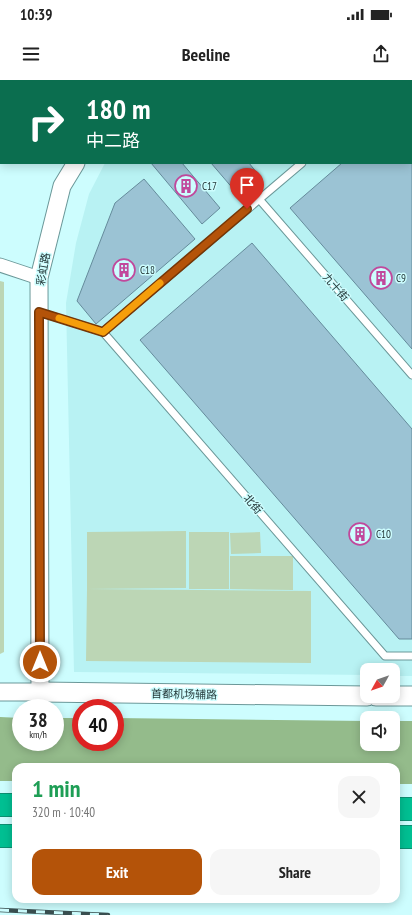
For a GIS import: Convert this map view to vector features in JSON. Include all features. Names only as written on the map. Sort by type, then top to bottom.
[{"type":"highway","points":[[0,805],[12,806]]},
{"type":"highway","points":[[400,809],[412,809]]},
{"type":"highway","points":[[0,836],[12,836]]},
{"type":"highway","points":[[400,837],[412,837]]},
{"type":"main road","name":"首都机场辅路","points":[[40,692],[360,696]]},
{"type":"main road","points":[[400,696],[412,696]]},
{"type":"street","name":"彩虹路","points":[[40,692],[39,278],[62,186],[75,164]]},
{"type":"street","points":[[0,265],[39,278]]},
{"type":"street","name":"首都机场辅路","points":[[0,692],[40,692]]},
{"type":"lane","points":[[39,312],[103,332],[301,164]]},
{"type":"lane","name":"九十街","points":[[260,199],[412,376]]},
{"type":"lane","name":"北街","points":[[103,332],[385,656],[412,656]]},
{"type":"shaded area","points":[[104,164],[412,164],[412,676],[400,676],[400,663],[360,663],[360,675],[74,672],[66,303],[76,243],[89,194]]},
{"type":"green space","points":[[0,281],[4,282],[4,652],[0,654]]},
{"type":"green space","points":[[186,531],[186,588],[87,589],[87,532]]},
{"type":"green space","points":[[189,532],[229,532],[229,589],[189,589]]},
{"type":"green space","points":[[260,532],[261,553],[231,554],[230,533]]},
{"type":"green space","points":[[230,556],[293,556],[293,590],[230,589]]},
{"type":"green space","points":[[87,589],[311,591],[311,663],[86,661]]},
{"type":"green space","points":[[0,717],[12,718],[12,751],[64,751],[64,718],[72,718],[72,751],[124,751],[124,718],[360,721],[360,751],[400,751],[400,721],[412,721],[412,784],[400,784],[400,763],[12,763],[12,781],[0,781]]},
{"type":"building","name":"C17","points":[[152,164],[183,164],[220,208],[202,224]]},
{"type":"building","points":[[212,164],[250,164],[257,173],[235,191]]},
{"type":"building","name":"C9","points":[[341,164],[412,164],[412,349],[290,208]]},
{"type":"building","name":"C18","points":[[144,179],[195,239],[96,324],[77,301],[115,203]]},
{"type":"building","name":"C10","points":[[252,243],[412,429],[412,639],[399,639],[140,340]]},
{"type":"railway","points":[[0,910],[108,915]]},
{"type":"slow traffic","points":[[59,318],[103,332],[160,283]]},
{"type":"place","name":"C17","points":[[186,186]]},
{"type":"place","name":"C18","points":[[124,270]]},
{"type":"place","name":"C9","points":[[381,278]]},
{"type":"place","name":"C10","points":[[360,534]]},
{"type":"route","points":[[40,662],[39,312],[103,332],[247,209]]}]
